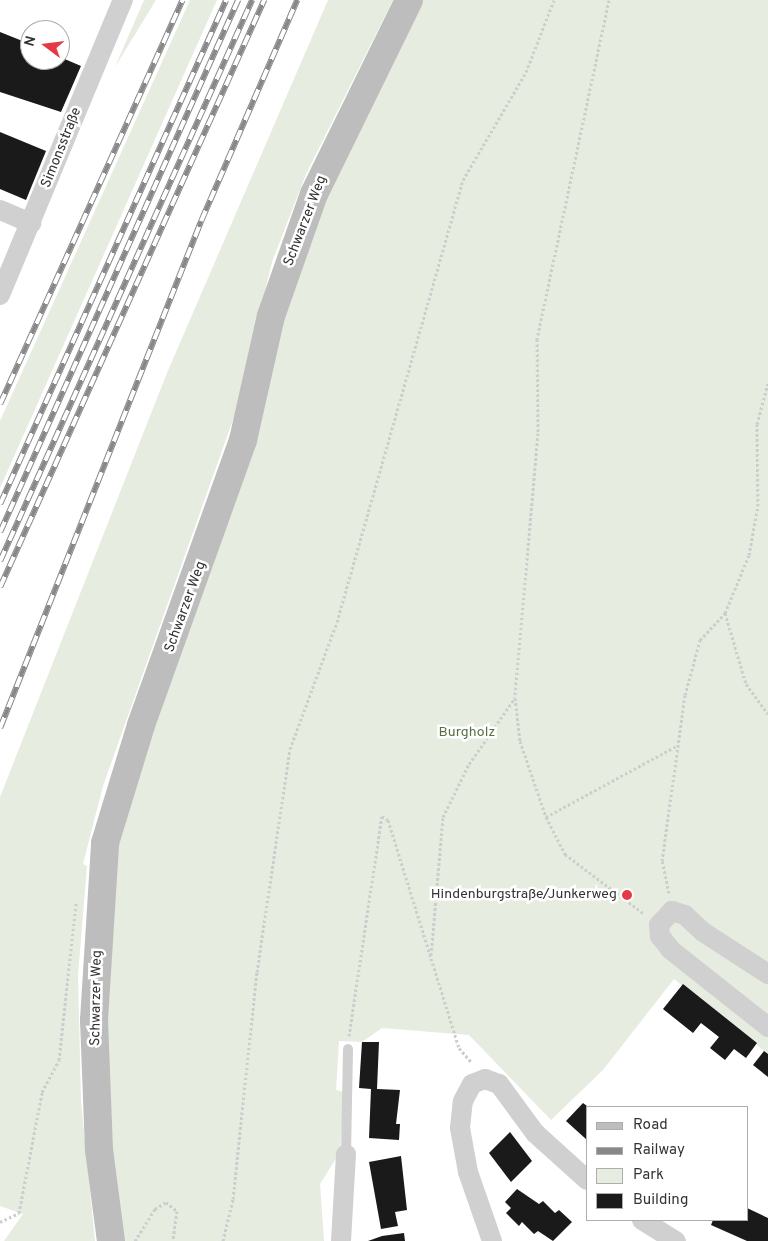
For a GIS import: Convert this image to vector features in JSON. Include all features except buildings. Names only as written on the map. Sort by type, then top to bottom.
[{"type":"street","name":"Simonsstraße","points":[[0,295],[32,223],[124,0]]},
{"type":"street","name":"Schwarzer Weg","points":[[111,1241],[99,1150],[94,1020],[105,844],[141,725],[243,440],[271,316],[314,194],[409,0]]},
{"type":"street","points":[[0,210],[32,223]]},
{"type":"street","points":[[768,974],[704,932],[685,915],[665,917],[660,936],[671,950],[768,1027]]},
{"type":"street","points":[[492,1241],[468,1172],[460,1128],[466,1092],[485,1079],[498,1084],[535,1133],[586,1179]]},
{"type":"street","points":[[341,1241],[346,1154]]},
{"type":"street","points":[[644,1221],[676,1241]]},
{"type":"lane","points":[[346,1154],[348,1049]]},
{"type":"path","points":[[223,1241],[233,1199],[257,972],[290,749],[337,622],[463,180],[526,72],[554,0]]},
{"type":"path","points":[[609,0],[537,339],[538,433],[515,698],[520,741],[546,817],[565,854],[665,917]]},
{"type":"path","points":[[665,917],[662,862],[678,745],[692,663],[700,640],[725,613],[749,555],[757,514],[757,424],[768,383]]},
{"type":"path","points":[[725,613],[746,684],[768,714]]},
{"type":"path","points":[[431,961],[443,817],[469,764],[515,698]]},
{"type":"path","points":[[546,817],[678,745]]},
{"type":"path","points":[[348,1049],[382,816],[388,820],[458,1048],[485,1079]]},
{"type":"path","points":[[0,1222],[19,1213],[42,1092],[59,1060],[76,896]]},
{"type":"path","points":[[134,1241],[155,1209],[166,1202],[178,1211],[173,1241]]},
{"type":"green space","points":[[144,0],[156,0],[115,67]]},
{"type":"green space","points":[[190,0],[217,0],[0,488],[0,421]]},
{"type":"green space","points":[[328,0],[393,0],[306,174],[272,262],[235,414],[103,786],[83,864],[87,866],[78,975],[81,1101],[95,1241],[4,1241],[23,1214],[0,1206],[0,797],[167,373]]},
{"type":"green space","name":"Burgholz","points":[[418,0],[768,0],[768,1054],[674,979],[603,1070],[551,1120],[469,1035],[382,1028],[362,1042],[339,1041],[336,1090],[344,1092],[340,1152],[320,1184],[324,1241],[122,1241],[113,1172],[105,998],[115,856],[288,289],[336,169]]},
{"type":"railway","points":[[0,404],[182,0]]},
{"type":"railway","points":[[0,504],[226,0]]},
{"type":"railway","points":[[0,532],[238,0]]},
{"type":"railway","points":[[0,561],[252,0]]},
{"type":"railway","points":[[0,587],[264,0]]},
{"type":"railway","points":[[0,728],[201,221],[297,0]]},
{"type":"place","name":"Hindenburgstraße/Junkerweg","points":[[627,895]]}]
